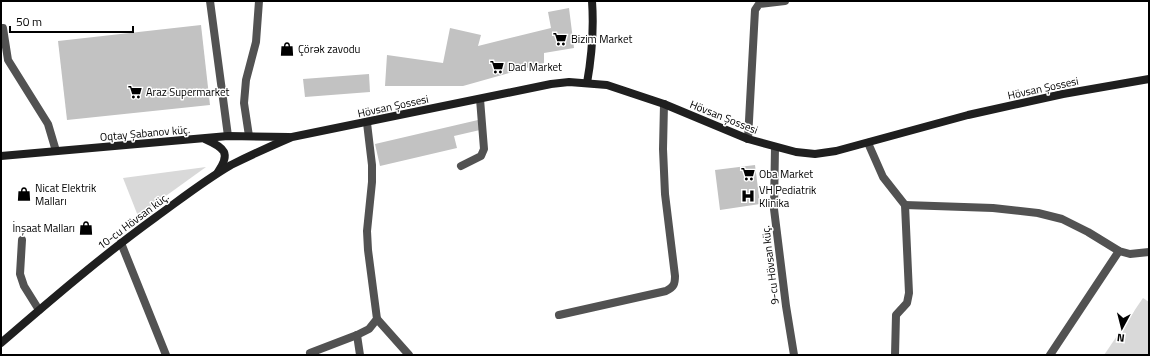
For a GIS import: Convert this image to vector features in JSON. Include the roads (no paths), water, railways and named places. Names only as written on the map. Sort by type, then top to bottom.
[{"type":"main road","points":[[587,83],[592,53],[592,1]]},
{"type":"main road","name":"Hövsan Şossesi","points":[[292,137],[551,84],[568,82],[607,85],[629,91],[748,139],[796,152],[815,154],[836,151],[868,143],[968,115],[1063,94],[1149,79]]},
{"type":"main road","name":"Oqtay Şabanov küç.","points":[[1,156],[228,136],[292,137]]},
{"type":"main road","name":"10-cu Hövsan küç.","points":[[1,342],[121,243],[191,191],[256,152],[292,137]]},
{"type":"main road","points":[[203,138],[222,148],[226,155],[224,163],[216,175]]},
{"type":"street","points":[[210,1],[228,136]]},
{"type":"street","points":[[248,136],[244,103],[246,80],[256,42],[259,1]]},
{"type":"street","points":[[748,139],[755,10],[759,4],[785,1]]},
{"type":"street","points":[[3,28],[8,60],[48,124],[56,151]]},
{"type":"street","points":[[462,166],[481,156],[484,149],[480,99]]},
{"type":"street","points":[[559,315],[666,290],[672,288],[675,284],[664,194],[664,104]]},
{"type":"street","points":[[366,123],[372,165],[372,182],[367,231],[368,250],[378,319],[409,355]]},
{"type":"street","points":[[868,143],[883,177],[905,205],[909,293],[907,303],[896,315],[895,355]]},
{"type":"street","name":"9-cu Hövsan küç.","points":[[775,147],[774,209],[786,306],[794,355]]},
{"type":"street","points":[[905,205],[993,208],[1038,213],[1062,219],[1088,232],[1119,251],[1130,254],[1149,252]]},
{"type":"street","points":[[22,240],[20,274],[24,286],[40,310]]},
{"type":"street","points":[[121,243],[166,355]]},
{"type":"street","points":[[1050,355],[1119,251]]},
{"type":"street","points":[[310,354],[369,329],[378,319]]},
{"type":"street","points":[[357,335],[360,355]]},
{"type":"place","name":"Bizim Market","points":[[560,39]]},
{"type":"place","name":"Çörək zavodu","points":[[287,49]]},
{"type":"place","name":"Dad Market","points":[[497,67]]},
{"type":"place","name":"Araz Supermarket","points":[[135,92]]},
{"type":"place","name":"Oba Market","points":[[748,174]]},
{"type":"place","name":"Nicat Elektrik Malları","points":[[24,194]]},
{"type":"place","name":"VH Pediatrik Klinika","points":[[748,196]]},
{"type":"place","name":"İnşaat Malları","points":[[86,228]]}]
